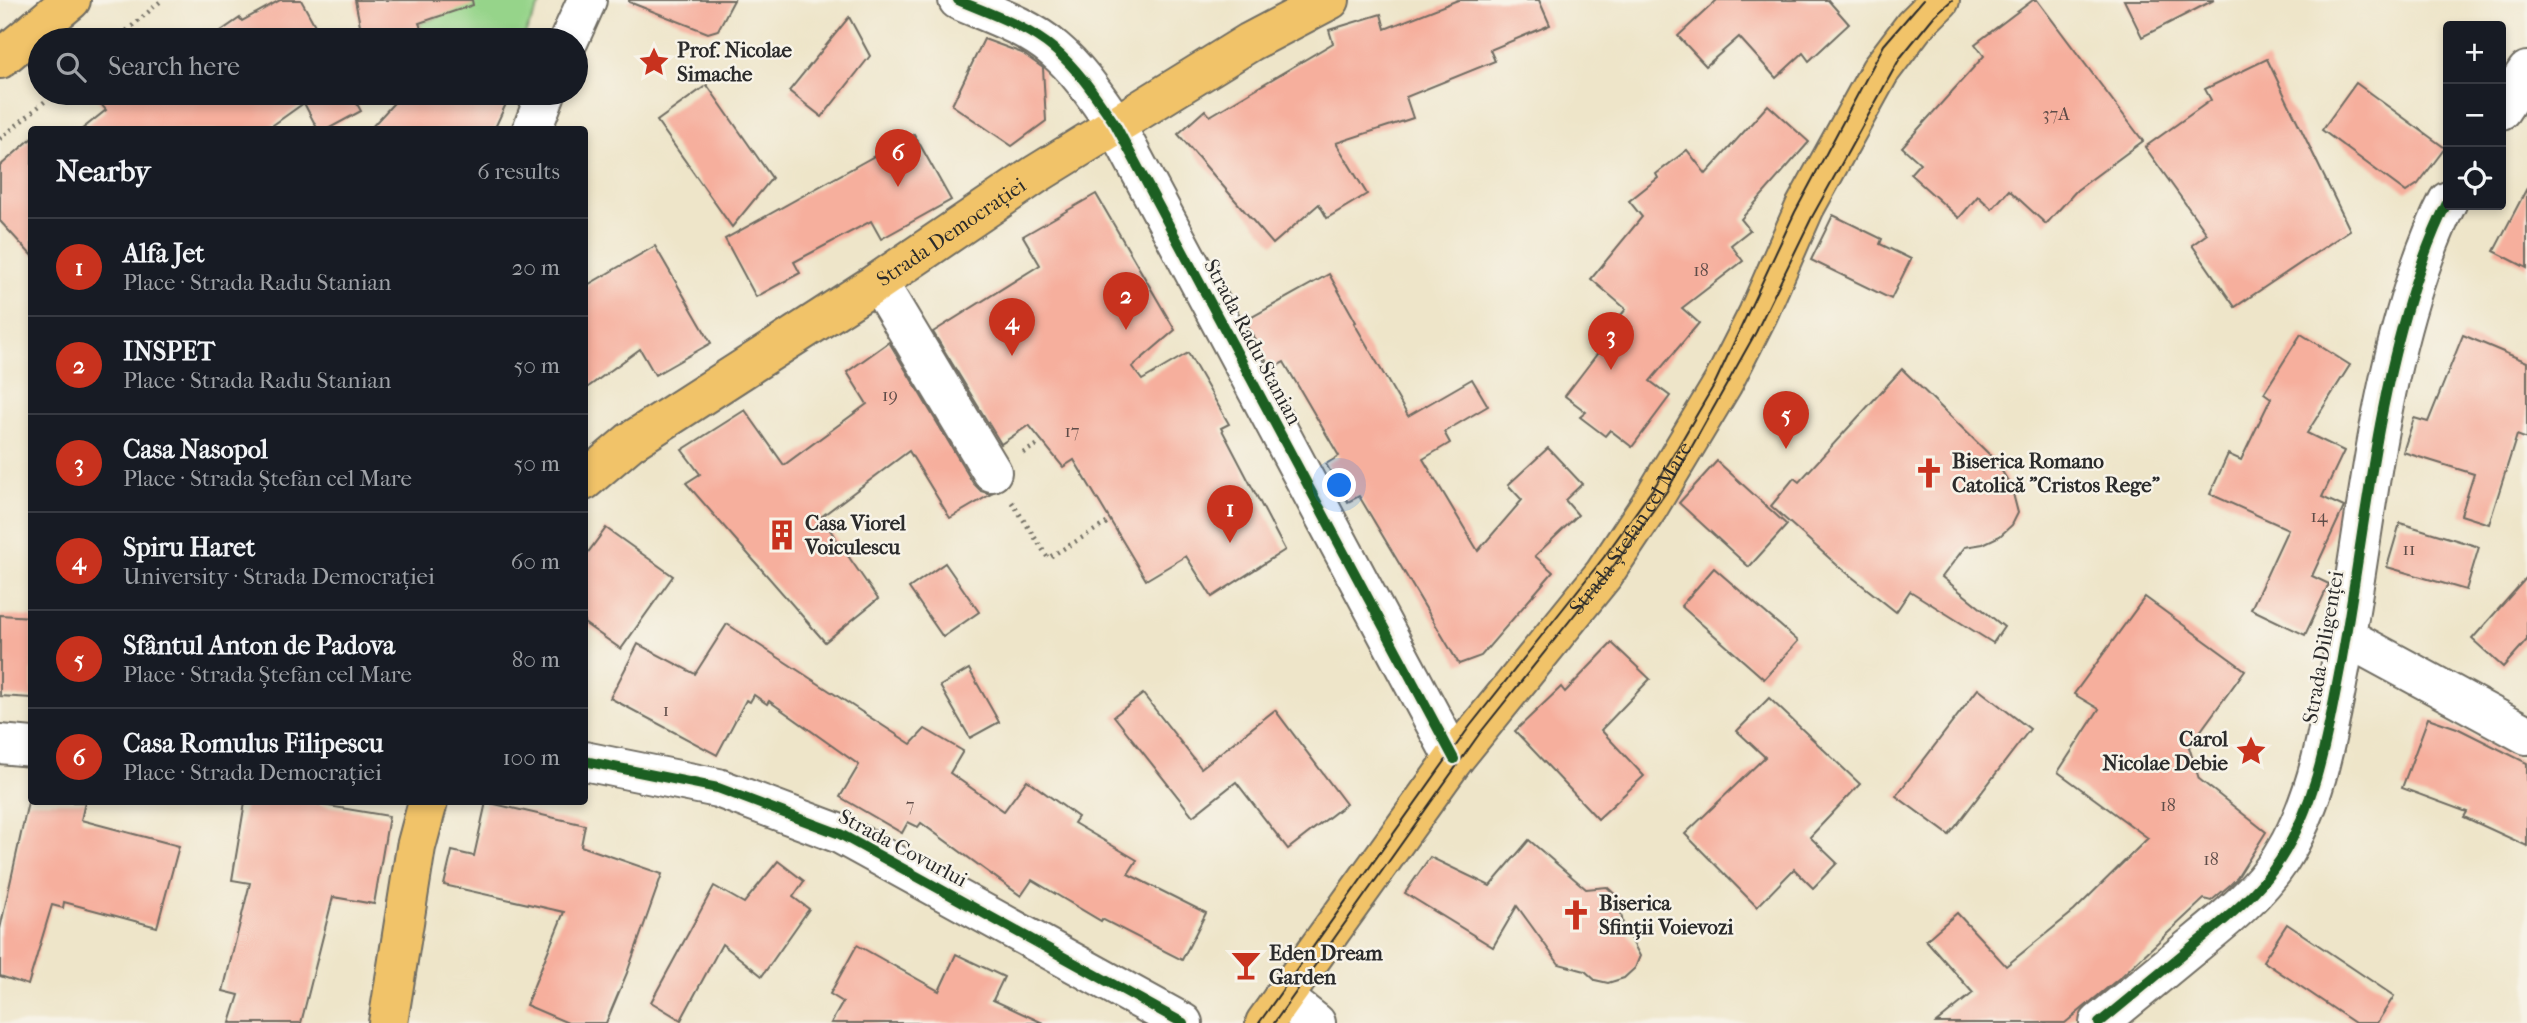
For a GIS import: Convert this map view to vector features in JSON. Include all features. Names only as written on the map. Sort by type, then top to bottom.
[{"type":"main road","points":[[36,28],[71,0]]},
{"type":"main road","name":"Strada Democrației","points":[[588,478],[630,442],[1115,124],[1250,42],[1330,0]]},
{"type":"main road","name":"Strada Ștefan cel Mare","points":[[1274,1010],[1454,759],[1604,574],[1648,508],[1723,383],[1758,314],[1805,207],[1880,71],[1932,2]]},
{"type":"main road","points":[[0,27],[40,25]]},
{"type":"main road","points":[[0,59],[28,35]]},
{"type":"main road","points":[[388,1023],[412,871],[427,805]]},
{"type":"street","points":[[574,28],[587,0]]},
{"type":"street","name":"Strada Radu Stanian","points":[[958,0],[1011,23],[1053,48],[1084,79],[1115,124],[1454,759]]},
{"type":"street","points":[[2506,102],[2527,71]]},
{"type":"street","points":[[534,126],[541,105]]},
{"type":"street","name":"Strada Diligenței","points":[[2099,1023],[2237,910],[2278,863],[2300,827],[2318,775],[2346,637],[2379,421],[2393,353],[2418,275],[2444,210]]},
{"type":"street","points":[[877,282],[992,472]]},
{"type":"street","points":[[2346,637],[2527,735]]},
{"type":"street","points":[[0,744],[28,747]]},
{"type":"street","name":"Strada Covurlui","points":[[588,762],[718,788],[840,834],[1183,1023]]},
{"type":"street","points":[[1274,1010],[1316,1023]]},
{"type":"path","points":[[130,28],[162,0]]},
{"type":"path","points":[[0,139],[41,105]]},
{"type":"path","points":[[1042,442],[992,472],[1048,558],[1110,521]]},
{"type":"green space","points":[[434,0],[542,0],[528,28],[421,28],[419,23],[439,17]]},
{"type":"building","points":[[280,0],[301,0],[316,28],[225,28],[240,18],[242,21]]},
{"type":"building","points":[[355,0],[472,0],[473,5],[419,23],[421,28],[361,28]]},
{"type":"building","points":[[629,0],[734,0],[718,30],[708,33]]},
{"type":"building","points":[[1458,0],[1539,0],[1550,25],[1490,50],[1495,61],[1406,97],[1413,118],[1336,143],[1367,194],[1327,218],[1319,204],[1273,244],[1178,134],[1205,110],[1210,116],[1333,43],[1329,30],[1381,14],[1385,29]]},
{"type":"building","points":[[1717,0],[1828,0],[1849,24],[1809,61],[1803,53],[1776,78],[1739,37],[1706,66],[1678,36]]},
{"type":"building","points":[[2033,0],[2037,0],[2143,141],[2077,190],[2046,224],[2009,190],[1992,209],[1978,196],[1959,218],[1910,174],[1920,163],[1902,147],[1984,56],[1975,44]]},
{"type":"building","points":[[2124,0],[2214,0],[2142,37]]},
{"type":"building","points":[[849,17],[870,56],[822,117],[789,91]]},
{"type":"building","points":[[984,39],[1022,53],[1043,68],[1046,121],[1012,146],[952,105]]},
{"type":"building","points":[[2267,59],[2350,230],[2235,307],[2192,245],[2207,234],[2145,147],[2211,100],[2205,89]]},
{"type":"building","points":[[2356,83],[2443,147],[2443,151],[2418,184],[2406,192],[2322,130]]},
{"type":"building","points":[[707,85],[772,178],[732,227],[657,121]]},
{"type":"building","points":[[102,105],[301,105],[272,126],[86,126],[106,110]]},
{"type":"building","points":[[305,105],[358,105],[361,111],[333,126],[316,126]]},
{"type":"building","points":[[392,105],[505,105],[496,126],[373,126]]},
{"type":"building","points":[[1768,105],[1809,142],[1741,219],[1750,230],[1731,245],[1743,261],[1682,308],[1699,323],[1650,381],[1670,396],[1632,447],[1610,430],[1605,436],[1580,417],[1586,412],[1565,396],[1620,324],[1616,321],[1626,309],[1591,279],[1642,217],[1629,201],[1658,178],[1656,174],[1687,150],[1706,174]]},
{"type":"building","points":[[914,134],[951,200],[881,239],[871,221],[794,262],[800,273],[756,297],[725,239]]},
{"type":"building","points":[[28,142],[28,252],[0,221],[0,166]]},
{"type":"building","points":[[2527,188],[2527,268],[2494,251]]},
{"type":"building","points":[[1096,194],[1175,330],[1132,367],[1142,380],[1188,353],[1229,424],[1221,428],[1285,550],[1212,597],[1186,556],[1146,580],[1074,460],[1063,467],[1029,425],[1001,444],[933,332],[1040,265],[1023,236]]},
{"type":"building","points":[[1833,215],[1882,239],[1880,244],[1911,259],[1891,299],[1811,260]]},
{"type":"building","points":[[655,246],[711,343],[655,375],[640,349],[588,387],[588,285]]},
{"type":"building","points":[[1329,274],[1408,416],[1472,379],[1488,406],[1444,432],[1450,443],[1423,459],[1478,551],[1522,500],[1508,485],[1548,448],[1582,484],[1565,500],[1578,515],[1535,556],[1553,572],[1481,656],[1459,664],[1359,496],[1348,502],[1326,464],[1339,456],[1284,362],[1271,369],[1245,321]]},
{"type":"building","points":[[2301,334],[2350,365],[2307,433],[2344,451],[2322,497],[2344,507],[2312,576],[2329,584],[2305,635],[2251,609],[2288,529],[2210,494],[2228,454],[2241,460],[2271,398],[2264,393]]},
{"type":"building","points":[[2463,335],[2527,362],[2527,439],[2517,435],[2489,524],[2461,515],[2474,474],[2403,452],[2414,418],[2428,422]]},
{"type":"building","points":[[889,342],[973,483],[981,491],[991,494],[950,518],[909,451],[821,517],[878,599],[825,642],[686,483],[700,474],[682,450],[745,410],[784,465],[867,404],[847,372]]},
{"type":"building","points":[[1902,369],[1995,460],[2011,486],[2018,513],[2012,525],[2000,536],[1983,544],[1965,547],[1942,577],[2004,627],[1993,643],[1910,591],[1896,612],[1837,565],[1771,506],[1794,478],[1799,482]]},
{"type":"building","points":[[1717,461],[1787,525],[1749,567],[1679,503]]},
{"type":"building","points":[[2400,523],[2479,547],[2466,590],[2387,567]]},
{"type":"building","points":[[606,528],[673,576],[621,649],[588,626],[588,553]]},
{"type":"building","points":[[945,563],[979,612],[943,637],[909,588]]},
{"type":"building","points":[[1714,568],[1798,641],[1764,679],[1681,606]]},
{"type":"building","points":[[2527,577],[2527,640],[2503,667],[2472,639]]},
{"type":"building","points":[[2145,597],[2245,670],[2189,747],[2199,779],[2266,832],[2230,885],[2211,901],[2204,899],[2123,975],[2065,1023],[1936,1023],[1973,993],[1926,940],[1957,913],[2006,966],[2074,911],[2148,838],[2058,772],[2099,709],[2074,694]]},
{"type":"building","points":[[0,615],[28,617],[28,698],[0,696]]},
{"type":"building","points":[[727,624],[911,744],[925,729],[963,751],[950,773],[1004,811],[1027,780],[1078,817],[1074,823],[1137,860],[1128,874],[1206,913],[1182,960],[1102,919],[1101,921],[1032,880],[1021,896],[921,823],[918,827],[908,822],[902,833],[840,797],[859,765],[769,701],[767,704],[754,695],[750,702],[746,700],[717,755],[610,698],[638,644],[695,674]]},
{"type":"building","points":[[1612,643],[1650,679],[1601,730],[1644,776],[1598,819],[1515,731],[1561,687],[1565,692]]},
{"type":"building","points":[[969,669],[999,722],[970,738],[940,686]]},
{"type":"building","points":[[1978,689],[2030,729],[1949,835],[1896,796]]},
{"type":"building","points":[[1143,694],[1201,768],[1275,710],[1346,804],[1288,849],[1236,782],[1193,816],[1114,716]]},
{"type":"building","points":[[1769,698],[1860,784],[1810,837],[1837,863],[1813,888],[1794,869],[1757,907],[1685,834],[1765,757],[1737,731]]},
{"type":"building","points":[[2428,718],[2457,728],[2527,763],[2527,846],[2464,817],[2467,812],[2402,788]]},
{"type":"building","points":[[28,802],[28,805],[84,805],[81,820],[179,846],[157,927],[64,902],[63,908],[52,905],[28,985],[0,976],[0,929]]},
{"type":"building","points":[[244,805],[323,805],[389,816],[374,904],[333,897],[301,1023],[230,1023],[239,995],[223,991],[250,883],[232,880]]},
{"type":"building","points":[[485,805],[499,805],[585,825],[581,846],[662,874],[606,1023],[568,1023],[526,1005],[564,912],[444,885],[452,851],[474,856]]},
{"type":"building","name":"Biserica Sfinţii Voievozi","points":[[1529,840],[1586,889],[1607,887],[1618,897],[1623,924],[1640,956],[1635,968],[1624,978],[1608,983],[1595,980],[1585,971],[1559,964],[1517,906],[1493,947],[1405,893],[1430,857],[1490,886]]},
{"type":"building","points":[[778,861],[804,881],[793,897],[809,909],[762,976],[722,944],[681,1020],[651,1002],[714,886],[744,903]]},
{"type":"building","points":[[2287,924],[2394,996],[2377,1023],[2355,1023],[2263,961]]},
{"type":"building","points":[[857,945],[939,991],[956,954],[1004,977],[993,1000],[1043,1023],[831,1023],[843,1002],[830,994]]},
{"type":"tram line","points":[[1259,1023],[1470,726],[1604,557],[1657,483],[1714,385],[1795,212],[1884,45],[1923,0]]},
{"type":"tram line","points":[[1274,1023],[1480,733],[1615,564],[1667,491],[1756,332],[1812,217],[1900,58],[1935,15],[1952,0]]},
{"type":"cycle path","points":[[958,0],[1020,27],[1054,49],[1080,75],[1115,124],[1454,759]]},
{"type":"cycle path","points":[[2099,1023],[2250,896],[2280,860],[2303,815],[2319,768],[2330,719],[2378,437],[2397,345],[2422,262],[2444,210]]},
{"type":"cycle path","points":[[588,762],[718,788],[840,834],[1183,1023]]},
{"type":"place","name":"Prof. Nicolae Simache","points":[[654,62]]},
{"type":"place","name":"Casa Romulus Filipescu","points":[[898,187]]},
{"type":"place","name":"INSPET","points":[[1126,330]]},
{"type":"place","name":"Spiru Haret","points":[[1012,356]]},
{"type":"place","name":"Casa Nasopol","points":[[1611,370]]},
{"type":"place","name":"Sfântul Anton de Padova","points":[[1786,449]]},
{"type":"place","name":"Biserica Romano Catolică \"Cristos Rege\"","points":[[1929,473]]},
{"type":"place","name":"Casa Viorel Voiculescu","points":[[782,535]]},
{"type":"place","name":"Alfa Jet","points":[[1230,543]]},
{"type":"place","name":"Carol Nicolae Debie","points":[[2251,751]]},
{"type":"place","name":"Biserica Sfinţii Voievozi","points":[[1576,915]]},
{"type":"place","name":"Eden Dream Garden","points":[[1246,965]]}]
